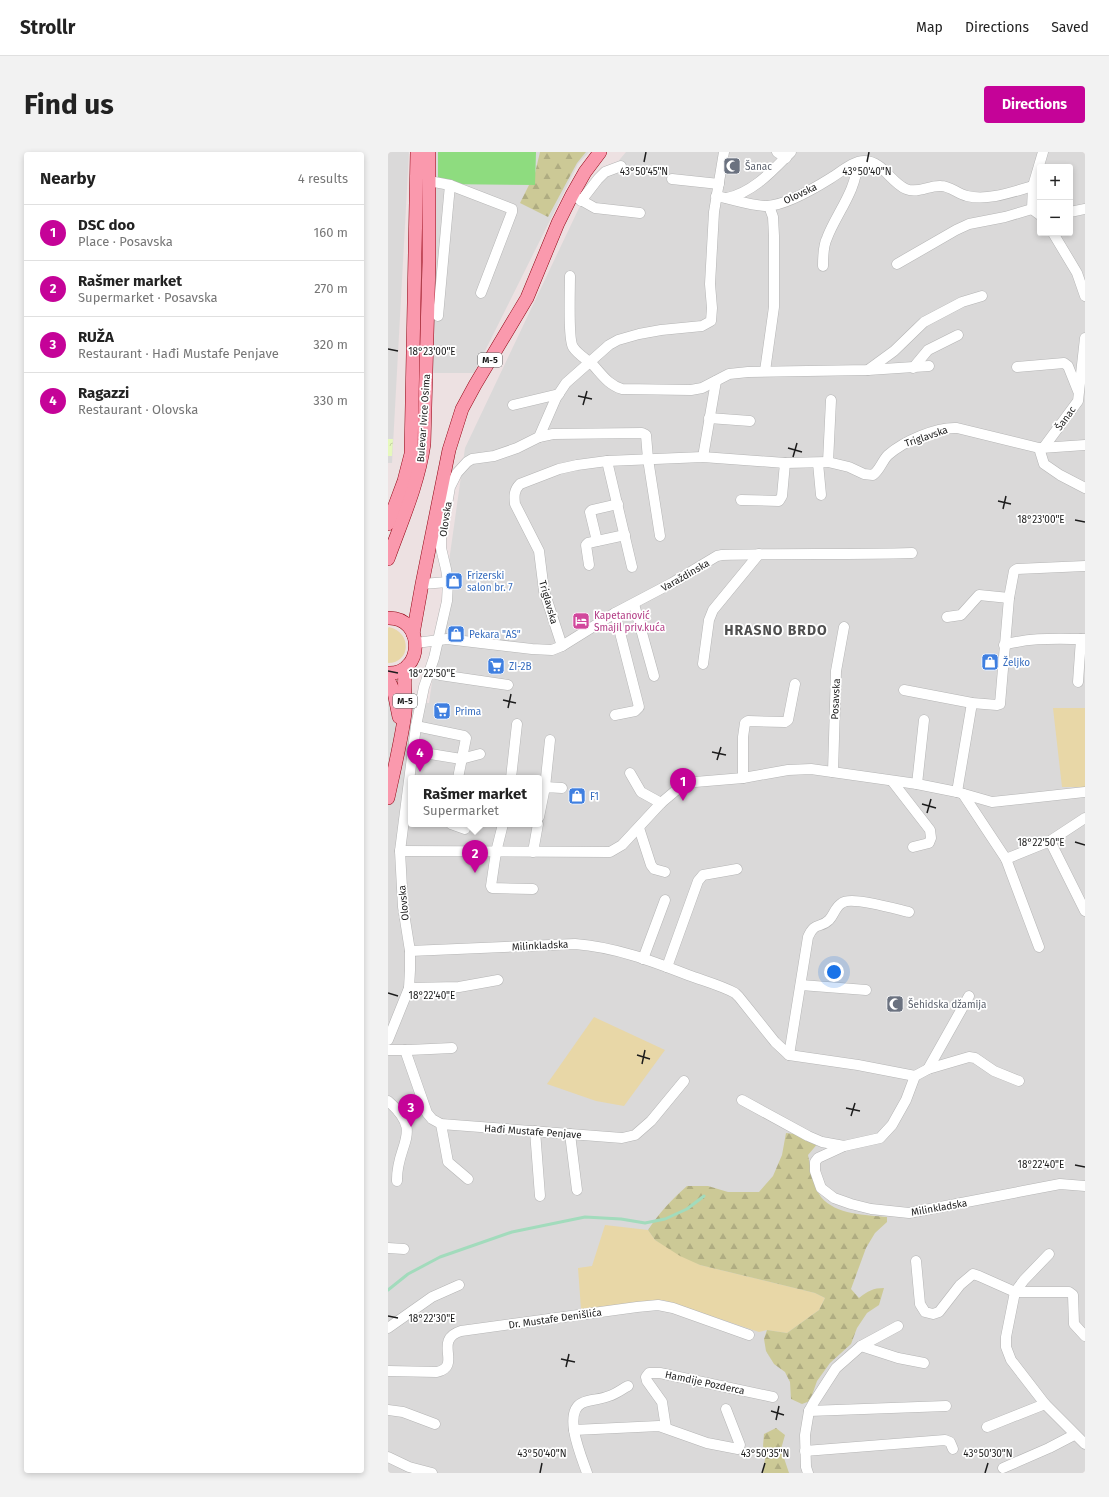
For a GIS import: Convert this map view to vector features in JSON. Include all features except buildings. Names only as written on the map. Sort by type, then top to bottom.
[{"type":"main road","name":"Bulevar Ivice Osima","points":[[388,524],[407,471],[411,454],[418,152]]},
{"type":"main road","name":"Bulevar Ivice Osima","points":[[388,559],[414,489],[424,444],[429,152]]},
{"type":"main road","name":"M-5","points":[[388,798],[401,737],[406,698],[404,677],[408,665],[414,655],[422,584],[449,450],[462,409],[527,298],[558,223],[577,198],[585,172],[600,152]]},
{"type":"main road","name":"M-5","points":[[391,618],[411,609],[422,584]]},
{"type":"main road","name":"M-5","points":[[391,618],[410,628],[415,638]]},
{"type":"main road","points":[[388,673],[400,670],[408,665]]},
{"type":"main road","name":"M-5","points":[[388,679],[394,692],[397,704],[401,737]]},
{"type":"street","points":[[539,437],[558,394],[566,383],[609,345],[618,340],[639,334],[702,326],[711,321],[710,284],[712,240],[721,197],[719,184],[724,152]]},
{"type":"street","points":[[897,264],[969,224],[1036,212],[1032,186],[1043,152]]},
{"type":"street","points":[[721,197],[737,196],[745,192],[771,173],[785,154]]},
{"type":"street","points":[[823,266],[826,239],[854,181],[857,163],[862,161],[870,162],[884,169],[898,185],[907,190],[922,190],[945,186],[965,196],[974,197],[1005,194],[1032,186]]},
{"type":"street","name":"Olovska","points":[[721,197],[769,206],[783,202],[806,192],[857,163]]},
{"type":"street","points":[[621,166],[605,172],[577,198],[595,208],[640,213]]},
{"type":"street","points":[[672,179],[719,184]]},
{"type":"street","points":[[429,181],[450,185],[512,209],[481,293]]},
{"type":"street","points":[[438,316],[450,185]]},
{"type":"street","points":[[765,371],[774,308],[774,229],[773,217],[769,206]]},
{"type":"street","points":[[1073,211],[1085,209]]},
{"type":"street","points":[[1055,236],[1077,273],[1085,296]]},
{"type":"street","points":[[570,276],[570,323],[572,345],[612,386],[622,389],[691,390],[702,388],[735,373],[765,371],[868,370],[929,366]]},
{"type":"street","points":[[868,370],[894,351],[924,322],[962,302],[982,296]]},
{"type":"street","points":[[913,368],[928,350],[958,335]]},
{"type":"street","name":"Šanac","points":[[1042,448],[1080,397],[1085,338]]},
{"type":"street","points":[[1017,367],[1064,363],[1068,366],[1080,397]]},
{"type":"street","points":[[703,457],[716,381]]},
{"type":"street","points":[[513,405],[558,394]]},
{"type":"street","points":[[821,495],[823,462],[831,400]]},
{"type":"street","points":[[709,418],[750,421]]},
{"type":"street","name":"Triglavska","points":[[562,646],[544,591],[539,551],[515,504],[516,488],[520,484],[559,469],[607,461],[648,458],[703,457],[784,463],[823,462],[850,467],[864,474],[873,475],[878,472],[888,456],[902,444],[947,427],[958,428],[1042,448],[1085,445]]},
{"type":"street","name":"Olovska","points":[[410,775],[412,751],[424,688],[430,672],[447,601],[448,582],[441,548],[441,539],[450,487],[462,466],[472,459],[494,456],[517,448],[539,437],[553,434],[642,433],[646,435],[648,458]]},
{"type":"street","points":[[1042,448],[1044,464],[1060,475],[1085,488]]},
{"type":"street","points":[[648,458],[660,536]]},
{"type":"street","points":[[607,461],[632,567]]},
{"type":"street","points":[[741,500],[779,501],[782,496],[784,463]]},
{"type":"street","points":[[597,541],[590,512],[592,510],[618,504]]},
{"type":"street","points":[[589,565],[586,545],[589,542],[625,535]]},
{"type":"street","name":"Varaždinska","points":[[562,646],[615,613],[634,604],[717,556],[759,554],[850,555],[912,553]]},
{"type":"street","points":[[704,664],[709,620],[713,610],[759,554]]},
{"type":"street","points":[[904,690],[972,702],[997,705],[1000,704],[1004,644],[1013,574],[1017,569],[1085,566]]},
{"type":"street","points":[[422,584],[448,582]]},
{"type":"street","points":[[947,617],[961,615],[979,596],[1009,598]]},
{"type":"street","points":[[634,604],[654,676]]},
{"type":"street","points":[[615,613],[639,707],[635,711],[615,715]]},
{"type":"street","name":"Posavska","points":[[833,772],[836,671],[844,627]]},
{"type":"street","points":[[415,638],[447,639],[532,649],[552,650],[562,646]]},
{"type":"street","points":[[1004,644],[1034,639],[1083,639],[1078,682]]},
{"type":"street","points":[[430,672],[440,675],[508,685]]},
{"type":"street","points":[[743,778],[743,737],[746,723],[748,721],[785,722],[788,720],[795,684]]},
{"type":"street","points":[[972,702],[960,793],[1006,859],[1039,947]]},
{"type":"street","points":[[917,784],[924,720]]},
{"type":"street","points":[[511,775],[517,724]]},
{"type":"street","points":[[416,726],[464,736],[466,741],[459,775]]},
{"type":"street","points":[[542,802],[550,740]]},
{"type":"street","points":[[412,751],[462,759],[480,754]]},
{"type":"street","points":[[400,851],[610,852],[622,845],[661,803],[680,787],[695,782],[743,778],[788,770],[810,769],[917,784],[960,793],[992,802],[1085,792]]},
{"type":"street","points":[[630,773],[641,792],[661,803]]},
{"type":"street","points":[[892,781],[930,830],[931,838],[929,843],[913,848]]},
{"type":"street","points":[[545,787],[562,788]]},
{"type":"street","name":"Olovska","points":[[388,1040],[409,988],[410,951],[403,907],[400,851],[407,818],[408,805]]},
{"type":"street","points":[[1006,859],[1050,841],[1085,818]]},
{"type":"street","points":[[459,827],[465,829]]},
{"type":"street","points":[[503,827],[496,852],[491,886],[492,888],[533,889]]},
{"type":"street","points":[[533,852],[537,827]]},
{"type":"street","points":[[639,828],[651,865],[654,869],[665,872]]},
{"type":"street","points":[[1050,841],[1085,911]]},
{"type":"street","points":[[667,967],[698,881],[703,875],[737,869]]},
{"type":"street","points":[[642,959],[665,900]]},
{"type":"street","points":[[909,912],[866,902],[844,901],[839,904],[829,920],[815,926],[808,937],[789,1055],[858,1065],[915,1076],[928,1069],[969,1057],[975,1058],[994,1071],[1018,1081]]},
{"type":"street","name":"Milinkladska","points":[[410,951],[576,944],[597,946],[667,967],[735,993],[775,1042],[789,1055]]},
{"type":"street","points":[[409,988],[459,987],[498,980]]},
{"type":"street","points":[[800,985],[866,990]]},
{"type":"street","points":[[928,1069],[970,996]]},
{"type":"street","points":[[388,1050],[452,1048]]},
{"type":"street","points":[[405,1050],[427,1113],[432,1119],[441,1124],[448,1162],[468,1180]]},
{"type":"street","name":"Milinkladska","points":[[915,1076],[903,1106],[892,1125],[880,1138],[844,1146],[818,1158],[815,1162],[815,1172],[821,1188],[840,1200],[871,1210],[909,1213],[1060,1184],[1085,1186]]},
{"type":"street","name":"Hađi Mustafe Penjave","points":[[441,1124],[622,1138],[636,1134],[651,1121],[684,1081]]},
{"type":"street","points":[[742,1100],[808,1136],[822,1142],[844,1146]]},
{"type":"street","points":[[388,1102],[404,1119],[408,1131],[398,1164],[397,1181]]},
{"type":"street","points":[[535,1131],[540,1196]]},
{"type":"street","points":[[570,1134],[577,1190]]},
{"type":"street","points":[[388,1248],[404,1249]]},
{"type":"street","points":[[1049,1254],[1024,1280],[1015,1292],[1006,1336],[1006,1347],[1010,1360],[1045,1404],[1074,1435],[1085,1444]]},
{"type":"street","points":[[916,1261],[920,1304],[925,1312],[932,1314],[939,1312],[960,1285],[973,1274],[1015,1292],[1071,1293],[1073,1295],[1074,1324],[1085,1336]]},
{"type":"street","points":[[388,1328],[432,1297],[459,1285]]},
{"type":"street","name":"Dr. Mustafe Denišlića","points":[[388,1371],[442,1371],[446,1368],[448,1363],[448,1340],[452,1334],[461,1331],[637,1307],[658,1305],[673,1308],[749,1335]]},
{"type":"street","points":[[808,1473],[806,1467],[805,1435],[808,1412],[836,1368],[861,1346],[898,1326]]},
{"type":"street","points":[[861,1346],[898,1358],[924,1363]]},
{"type":"street","name":"Hamdije Pozderca","points":[[666,1428],[662,1402],[647,1381],[646,1377],[649,1373],[660,1373],[773,1397]]},
{"type":"street","points":[[587,1473],[574,1430],[573,1417],[576,1408],[582,1403],[608,1396],[628,1386]]},
{"type":"street","points":[[987,1428],[1045,1404]]},
{"type":"street","points":[[808,1412],[946,1406]]},
{"type":"street","points":[[388,1410],[403,1412],[435,1424]]},
{"type":"street","points":[[574,1430],[659,1426],[707,1443],[738,1449],[740,1446],[726,1410]]},
{"type":"street","points":[[1003,1468],[1049,1448],[1074,1435]]},
{"type":"street","points":[[805,1451],[945,1440],[950,1442],[953,1449]]},
{"type":"street","points":[[388,1457],[409,1467],[432,1473]]},
{"type":"shaded area","points":[[388,152],[409,152],[392,463],[388,463]]},
{"type":"shaded area","points":[[419,152],[589,152],[578,164],[474,373],[433,373],[418,223]]},
{"type":"shaded area","points":[[626,152],[1085,152],[1085,1473],[388,1473],[388,700],[429,703],[465,448],[579,208]]},
{"type":"shaded area","points":[[388,628],[397,630],[402,635],[406,647],[401,658],[396,662],[388,663]]},
{"type":"shaded area","points":[[1053,708],[1085,708],[1085,787],[1062,787]]},
{"type":"shaded area","points":[[594,1017],[665,1050],[624,1106],[596,1101],[547,1084]]},
{"type":"shaded area","points":[[605,1225],[648,1230],[655,1240],[700,1265],[815,1293],[825,1298],[819,1310],[787,1333],[767,1330],[759,1332],[663,1300],[581,1309],[578,1268],[592,1266]]},
{"type":"green space","points":[[438,152],[536,152],[535,185],[438,184]]},
{"type":"green space","points":[[540,152],[586,152],[577,163],[548,217],[520,203],[529,185],[535,185],[535,173]]},
{"type":"green space","points":[[388,439],[393,439],[392,456],[388,456]]},
{"type":"green space","points":[[786,1133],[795,1134],[819,1142],[808,1155],[816,1188],[821,1197],[827,1203],[843,1211],[861,1215],[887,1217],[887,1222],[875,1233],[866,1248],[851,1289],[859,1298],[871,1290],[884,1288],[879,1305],[867,1313],[857,1328],[851,1344],[830,1363],[817,1381],[810,1401],[802,1404],[791,1399],[790,1382],[785,1372],[774,1364],[766,1351],[764,1339],[767,1330],[787,1333],[819,1310],[825,1298],[815,1293],[700,1265],[680,1256],[655,1240],[648,1230],[666,1206],[687,1186],[708,1186],[728,1192],[759,1192],[773,1176],[782,1155]]},
{"type":"green space","points":[[776,1428],[785,1435],[781,1449],[789,1473],[763,1473],[765,1459],[763,1446],[764,1434]]},
{"type":"waterway","points":[[388,1290],[408,1274],[440,1257],[512,1232],[585,1217],[621,1219],[645,1223],[665,1219],[687,1209],[704,1196]]},
{"type":"place","name":"Šanac","points":[[732,166]]},
{"type":"place","name":"Frizerski salon br. 7","points":[[454,581]]},
{"type":"place","name":"Kapetanović Smajil priv.kuća","points":[[581,621]]},
{"type":"place","name":"Pekara \"AS\"","points":[[456,634]]},
{"type":"place","name":"Željko","points":[[990,662]]},
{"type":"place","name":"ZI-2B","points":[[496,666]]},
{"type":"place","name":"Prima","points":[[442,711]]},
{"type":"place","name":"Ragazzi","points":[[420,772]]},
{"type":"place","name":"F1","points":[[577,796]]},
{"type":"place","name":"DSC doo","points":[[683,801]]},
{"type":"place","name":"Rašmer market","points":[[475,873]]},
{"type":"place","name":"Šehidska džamija","points":[[895,1004]]},
{"type":"place","name":"RUŽA","points":[[411,1127]]},
{"type":"district","name":"HRASNO BRDO","points":[[776,630]]}]
